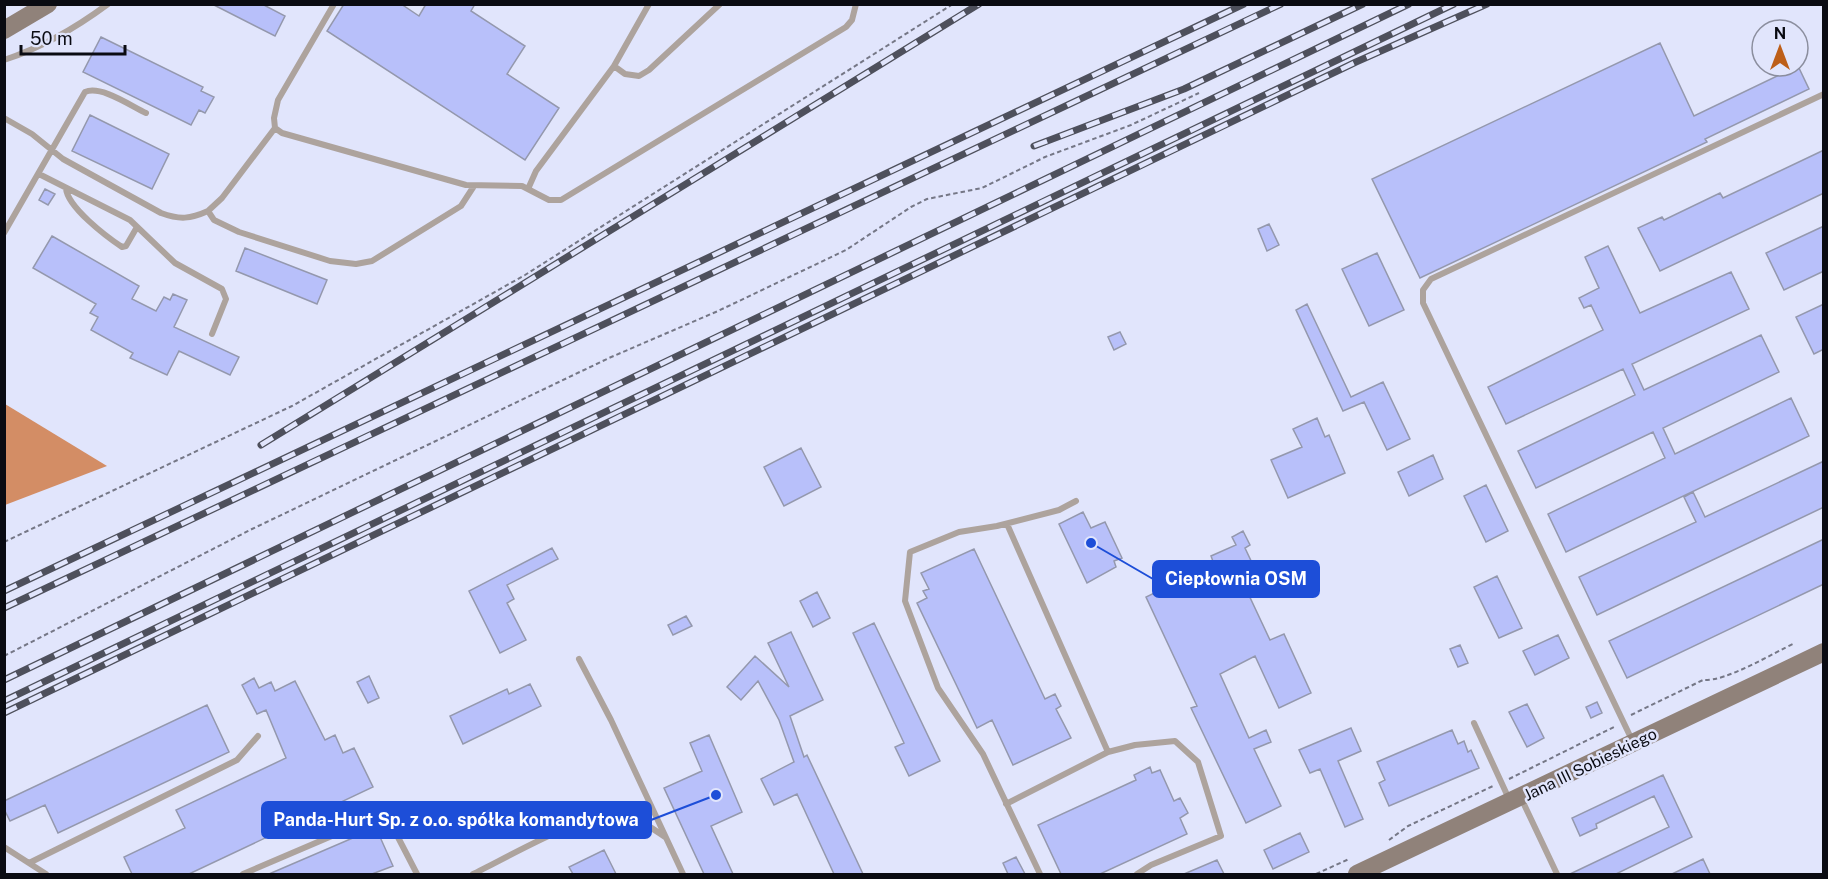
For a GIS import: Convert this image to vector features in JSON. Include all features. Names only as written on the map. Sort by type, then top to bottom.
[{"type":"main road","points":[[4,30],[48,4]]},
{"type":"main road","name":"Jana III Sobieskiego","points":[[1354,866],[1516,800],[1824,652]]},
{"type":"lane","points":[[4,60],[22,54],[88,19],[108,4]]},
{"type":"lane","points":[[4,118],[32,134],[53,152],[177,219],[192,218],[208,211],[222,198],[275,128],[274,118],[278,100],[334,4]]},
{"type":"lane","points":[[528,189],[536,171],[614,66],[649,4]]},
{"type":"lane","points":[[614,66],[626,74],[639,76],[649,70],[720,4]]},
{"type":"lane","points":[[275,128],[282,132],[474,186],[508,185],[528,189],[549,200],[561,200],[572,196],[846,27],[852,20],[856,4]]},
{"type":"lane","points":[[4,233],[53,152],[80,98],[91,89],[146,113]]},
{"type":"lane","points":[[1633,743],[1423,303],[1423,290],[1431,279],[1824,94]]},
{"type":"lane","points":[[39,174],[130,220],[175,263],[225,294],[226,300],[212,334]]},
{"type":"lane","points":[[208,211],[214,220],[239,232],[330,261],[356,264],[372,261],[461,206],[474,186]]},
{"type":"lane","points":[[66,188],[67,195],[85,217],[122,247],[126,246],[137,227]]},
{"type":"lane","points":[[1040,874],[983,754],[938,688],[905,601],[910,552],[959,532],[1007,524],[1059,510],[1076,501]]},
{"type":"lane","points":[[1007,524],[1108,752]]},
{"type":"lane","points":[[579,659],[611,720],[683,874]]},
{"type":"lane","points":[[1473,723],[1502,783],[1516,800],[1557,874]]},
{"type":"lane","points":[[28,863],[237,760],[258,736]]},
{"type":"lane","points":[[1006,804],[1108,752],[1135,745],[1175,741],[1198,762],[1221,836],[1151,865],[1137,874]]},
{"type":"lane","points":[[243,874],[381,815],[387,816],[417,874]]},
{"type":"lane","points":[[473,874],[580,822],[600,815],[623,815],[644,823],[666,837]]},
{"type":"lane","points":[[4,847],[46,874]]},
{"type":"path","points":[[4,542],[292,406],[525,275],[953,4]]},
{"type":"path","points":[[4,656],[252,529],[609,358],[718,311],[846,250],[927,199],[982,188],[1045,157],[1131,125],[1199,93]]},
{"type":"path","points":[[1383,843],[1408,826],[1600,736],[1623,721],[1703,680],[1710,681],[1795,643]]},
{"type":"path","points":[[1316,874],[1354,866]]},
{"type":"shaded area","points":[[5,404],[107,466],[5,505]]},
{"type":"building","points":[[212,4],[262,4],[285,16],[275,36]]},
{"type":"building","points":[[344,4],[401,4],[419,16],[426,4],[475,4],[471,11],[525,46],[507,74],[559,108],[525,160],[327,31]]},
{"type":"building","points":[[101,37],[203,87],[201,91],[214,97],[205,113],[199,110],[191,125],[83,72]]},
{"type":"building","points":[[1660,43],[1694,116],[1773,78],[1804,78],[1809,89],[1705,139],[1707,142],[1420,278],[1372,179]]},
{"type":"building","points":[[90,115],[169,154],[152,189],[72,151]]},
{"type":"building","points":[[1824,150],[1824,193],[1660,271],[1638,228],[1662,217],[1664,220],[1720,193],[1723,198]]},
{"type":"building","points":[[45,189],[55,194],[48,205],[39,200]]},
{"type":"building","points":[[1269,224],[1279,245],[1267,251],[1258,229]]},
{"type":"building","points":[[1824,226],[1824,271],[1784,290],[1766,253]]},
{"type":"building","points":[[52,236],[139,286],[132,299],[156,311],[164,297],[170,300],[173,294],[187,300],[174,327],[239,357],[230,375],[179,351],[167,375],[130,358],[133,353],[91,330],[98,317],[90,313],[96,304],[33,268]]},
{"type":"building","points":[[1608,246],[1640,313],[1731,272],[1749,309],[1632,364],[1644,390],[1761,335],[1779,372],[1663,428],[1675,454],[1791,398],[1809,436],[1566,552],[1548,514],[1665,458],[1653,432],[1536,488],[1518,451],[1635,395],[1623,369],[1506,424],[1488,387],[1603,330],[1591,305],[1584,308],[1579,298],[1599,288],[1585,257]]},
{"type":"building","points":[[245,248],[327,280],[317,304],[236,271]]},
{"type":"building","points":[[1377,253],[1404,310],[1369,326],[1342,269]]},
{"type":"building","points":[[1307,304],[1351,397],[1383,382],[1410,439],[1387,450],[1364,402],[1343,411],[1296,310]]},
{"type":"building","points":[[1824,304],[1824,349],[1814,354],[1796,317]]},
{"type":"building","points":[[1120,332],[1126,344],[1114,350],[1108,337]]},
{"type":"building","points":[[1317,418],[1325,437],[1329,435],[1345,473],[1288,498],[1271,460],[1302,447],[1293,429]]},
{"type":"building","points":[[801,448],[821,487],[784,506],[764,467]]},
{"type":"building","points":[[1433,455],[1443,479],[1409,496],[1398,472]]},
{"type":"building","points":[[1824,461],[1824,507],[1597,615],[1579,577],[1696,522],[1684,497],[1693,492],[1705,517]]},
{"type":"building","points":[[1486,485],[1508,531],[1486,542],[1464,496]]},
{"type":"building","points":[[1083,512],[1091,528],[1105,522],[1122,558],[1114,561],[1116,567],[1087,583],[1059,524]]},
{"type":"building","points":[[1243,531],[1250,545],[1245,548],[1262,584],[1247,591],[1270,640],[1284,634],[1311,693],[1279,708],[1255,656],[1220,674],[1249,738],[1266,730],[1271,742],[1254,749],[1281,806],[1246,823],[1191,708],[1197,706],[1146,597],[1214,564],[1211,556],[1236,545],[1232,537]]},
{"type":"building","points":[[1824,539],[1824,584],[1627,678],[1609,641]]},
{"type":"building","points":[[552,548],[558,559],[507,585],[514,599],[507,603],[526,640],[500,653],[469,591]]},
{"type":"building","points":[[974,549],[1045,699],[1055,694],[1061,706],[1056,709],[1071,738],[1013,765],[992,720],[977,728],[917,603],[927,598],[923,591],[929,589],[921,573]]},
{"type":"building","points":[[1497,576],[1522,628],[1499,638],[1474,587]]},
{"type":"building","points":[[817,592],[830,618],[813,627],[800,601]]},
{"type":"building","points":[[686,616],[692,626],[673,635],[668,625]]},
{"type":"building","points":[[874,623],[940,761],[909,776],[895,747],[904,743],[853,633]]},
{"type":"building","points":[[791,632],[823,700],[790,716],[804,757],[807,755],[863,874],[834,874],[797,794],[774,805],[761,779],[794,762],[779,720],[758,681],[741,700],[727,687],[755,656],[789,687],[768,643]]},
{"type":"building","points":[[1558,635],[1569,658],[1535,675],[1523,651]]},
{"type":"building","points":[[1460,645],[1468,663],[1458,667],[1450,649]]},
{"type":"building","points":[[369,676],[379,698],[368,703],[357,682]]},
{"type":"building","points":[[254,678],[259,688],[271,682],[275,691],[295,681],[325,740],[335,735],[343,753],[354,748],[373,787],[189,874],[132,874],[124,857],[185,828],[176,810],[286,758],[266,710],[257,714],[242,685]]},
{"type":"building","points":[[530,684],[541,706],[463,744],[450,716],[507,689],[509,694]]},
{"type":"building","points":[[1597,702],[1602,713],[1591,718],[1586,707]]},
{"type":"building","points":[[1527,704],[1544,738],[1527,747],[1509,712]]},
{"type":"building","points":[[207,705],[229,752],[58,833],[45,805],[10,821],[4,809],[4,801]]},
{"type":"building","points":[[1351,728],[1361,751],[1338,761],[1363,819],[1345,827],[1320,769],[1310,773],[1299,750]]},
{"type":"building","points":[[1452,730],[1458,744],[1464,741],[1468,752],[1471,750],[1479,768],[1389,806],[1379,783],[1385,780],[1377,762]]},
{"type":"building","points":[[709,735],[742,812],[711,826],[733,874],[704,874],[664,788],[702,771],[690,743]]},
{"type":"building","points":[[1150,767],[1152,773],[1160,770],[1174,801],[1180,798],[1188,813],[1180,818],[1187,834],[1100,874],[1061,874],[1038,825],[1136,780],[1134,775]]},
{"type":"building","points":[[1663,775],[1692,837],[1616,874],[1570,874],[1669,827],[1654,796],[1596,824],[1597,828],[1580,836],[1572,818]]},
{"type":"building","points":[[376,828],[393,866],[372,874],[269,874]]},
{"type":"building","points":[[1300,833],[1309,852],[1273,869],[1264,850]]},
{"type":"building","points":[[604,850],[616,874],[573,874],[569,867]]},
{"type":"building","points":[[1016,857],[1025,874],[1008,874],[1003,863]]},
{"type":"building","points":[[1703,859],[1710,874],[1672,874]]},
{"type":"building","points":[[1217,860],[1224,874],[1184,874]]},
{"type":"railway","points":[[261,445],[979,4]]},
{"type":"railway","points":[[4,591],[1244,4]]},
{"type":"railway","points":[[4,608],[1281,4]]},
{"type":"railway","points":[[1034,146],[1184,89],[1363,4]]},
{"type":"railway","points":[[4,680],[1409,4]]},
{"type":"railway","points":[[4,701],[1454,4]]},
{"type":"railway","points":[[4,713],[1356,62],[1487,4]]},
{"type":"place","name":"Ciepłownia OSM","points":[[1091,543]]},
{"type":"place","name":"Panda-Hurt Sp. z o.o. spółka komandytowa","points":[[716,795]]}]
